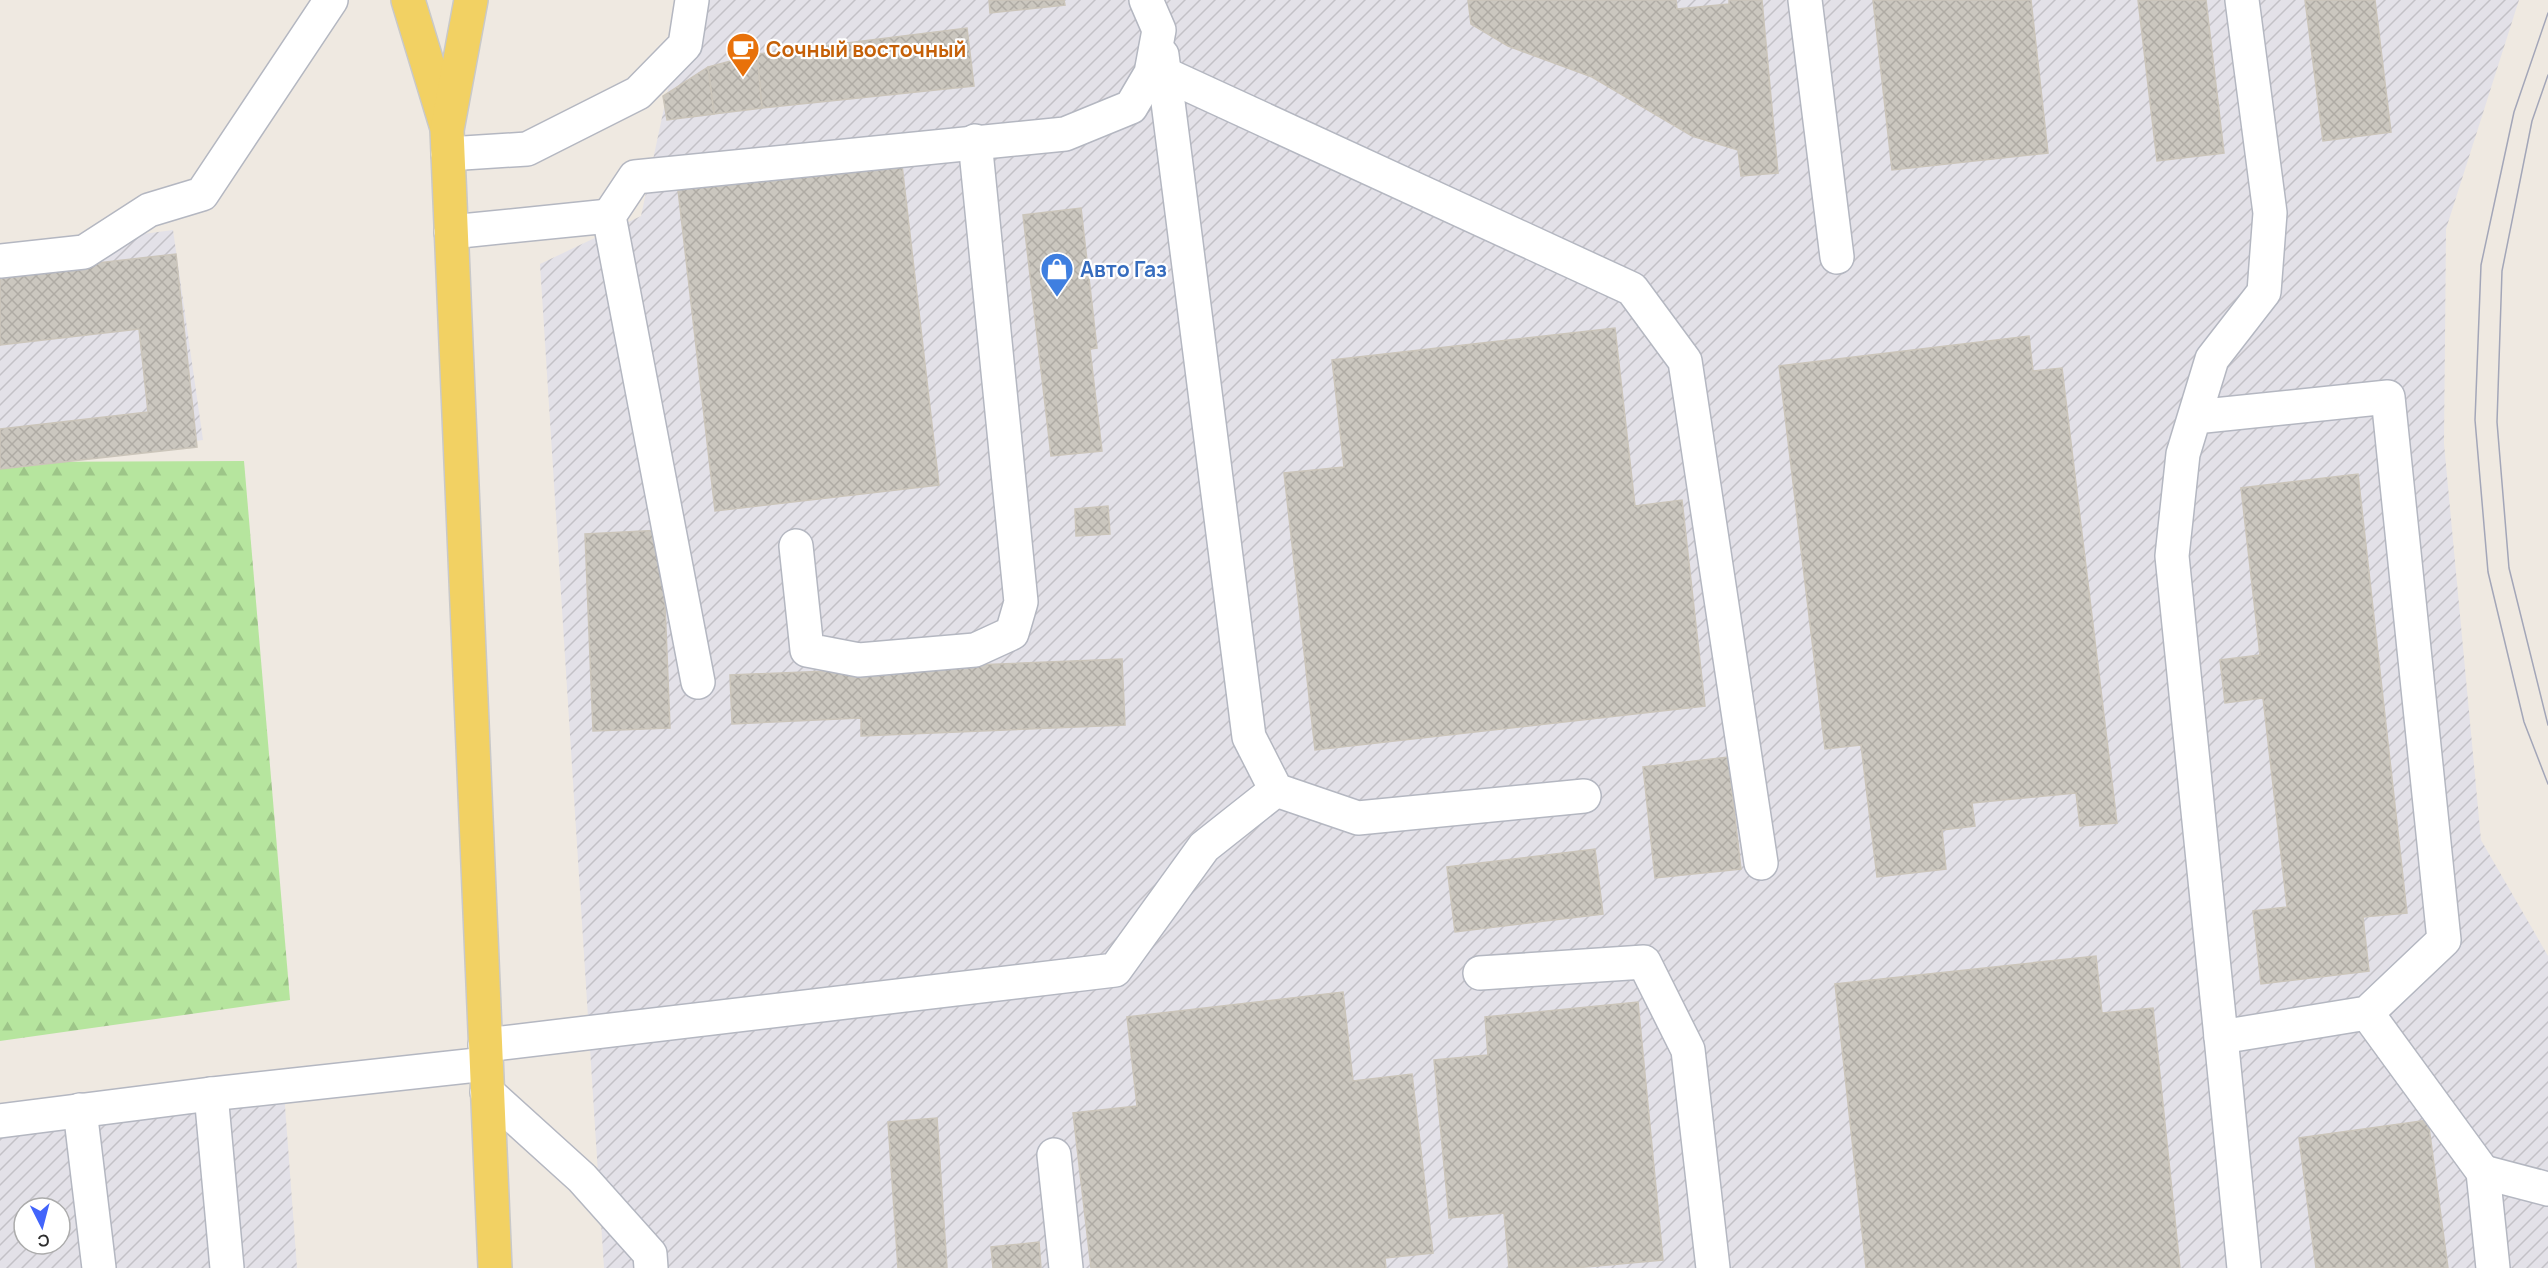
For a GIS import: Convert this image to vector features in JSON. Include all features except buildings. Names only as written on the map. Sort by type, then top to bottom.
[{"type":"main road","points":[[408,0],[448,142]]},
{"type":"main road","points":[[471,0],[448,142],[495,1268]]},
{"type":"lane","points":[[0,261],[84,252],[149,210],[202,194],[331,0]]},
{"type":"lane","points":[[448,142],[527,149],[638,93],[685,45],[692,0]]},
{"type":"lane","points":[[1146,0],[1159,30],[1249,737],[1276,790],[1358,818],[1584,796]]},
{"type":"lane","points":[[1805,0],[1837,257]]},
{"type":"lane","points":[[2242,0],[2270,213],[2264,292],[2212,359],[2183,454],[2172,556],[2244,1268]]},
{"type":"lane","points":[[698,682],[609,216],[635,177],[975,141],[1065,134],[1131,107],[1151,74],[1159,30]]},
{"type":"lane","points":[[1165,74],[1632,289],[1685,361],[1761,863]]},
{"type":"lane","points":[[796,546],[807,650],[859,660],[975,650],[1012,633],[1021,602],[975,141]]},
{"type":"lane","points":[[451,231],[609,216]]},
{"type":"lane","points":[[2195,417],[2388,397],[2444,940],[2367,1013],[2221,1037]]},
{"type":"lane","points":[[0,1121],[211,1094],[486,1067],[1115,970],[1204,847],[1276,790]]},
{"type":"lane","points":[[1480,973],[1644,962],[1688,1050],[1713,1268]]},
{"type":"lane","points":[[2367,1013],[2483,1172],[2493,1268]]},
{"type":"lane","points":[[486,1067],[650,1254],[651,1268]]},
{"type":"lane","points":[[211,1094],[227,1268]]},
{"type":"lane","points":[[80,1110],[99,1268]]},
{"type":"lane","points":[[1054,1155],[1066,1268]]},
{"type":"lane","points":[[2483,1172],[2548,1189]]},
{"type":"shaded area","points":[[687,0],[2519,0],[2446,229],[2444,444],[2481,840],[2548,956],[2548,1268],[604,1268],[540,264],[641,216]]},
{"type":"shaded area","points":[[173,230],[203,440],[0,467],[0,253]]},
{"type":"shaded area","points":[[283,1079],[297,1268],[0,1268],[0,1109]]},
{"type":"green space","points":[[244,461],[290,1000],[0,1041],[0,462]]},
{"type":"tram line","points":[[2548,13],[2514,112],[2481,265],[2475,420],[2488,572],[2524,722],[2548,784]]},
{"type":"tram line","points":[[2548,75],[2532,121],[2502,271],[2497,422],[2509,568],[2548,725]]},
{"type":"place","name":"Сочный восточный","points":[[743,78]]},
{"type":"place","name":"Авто Газ","points":[[1057,298]]}]
